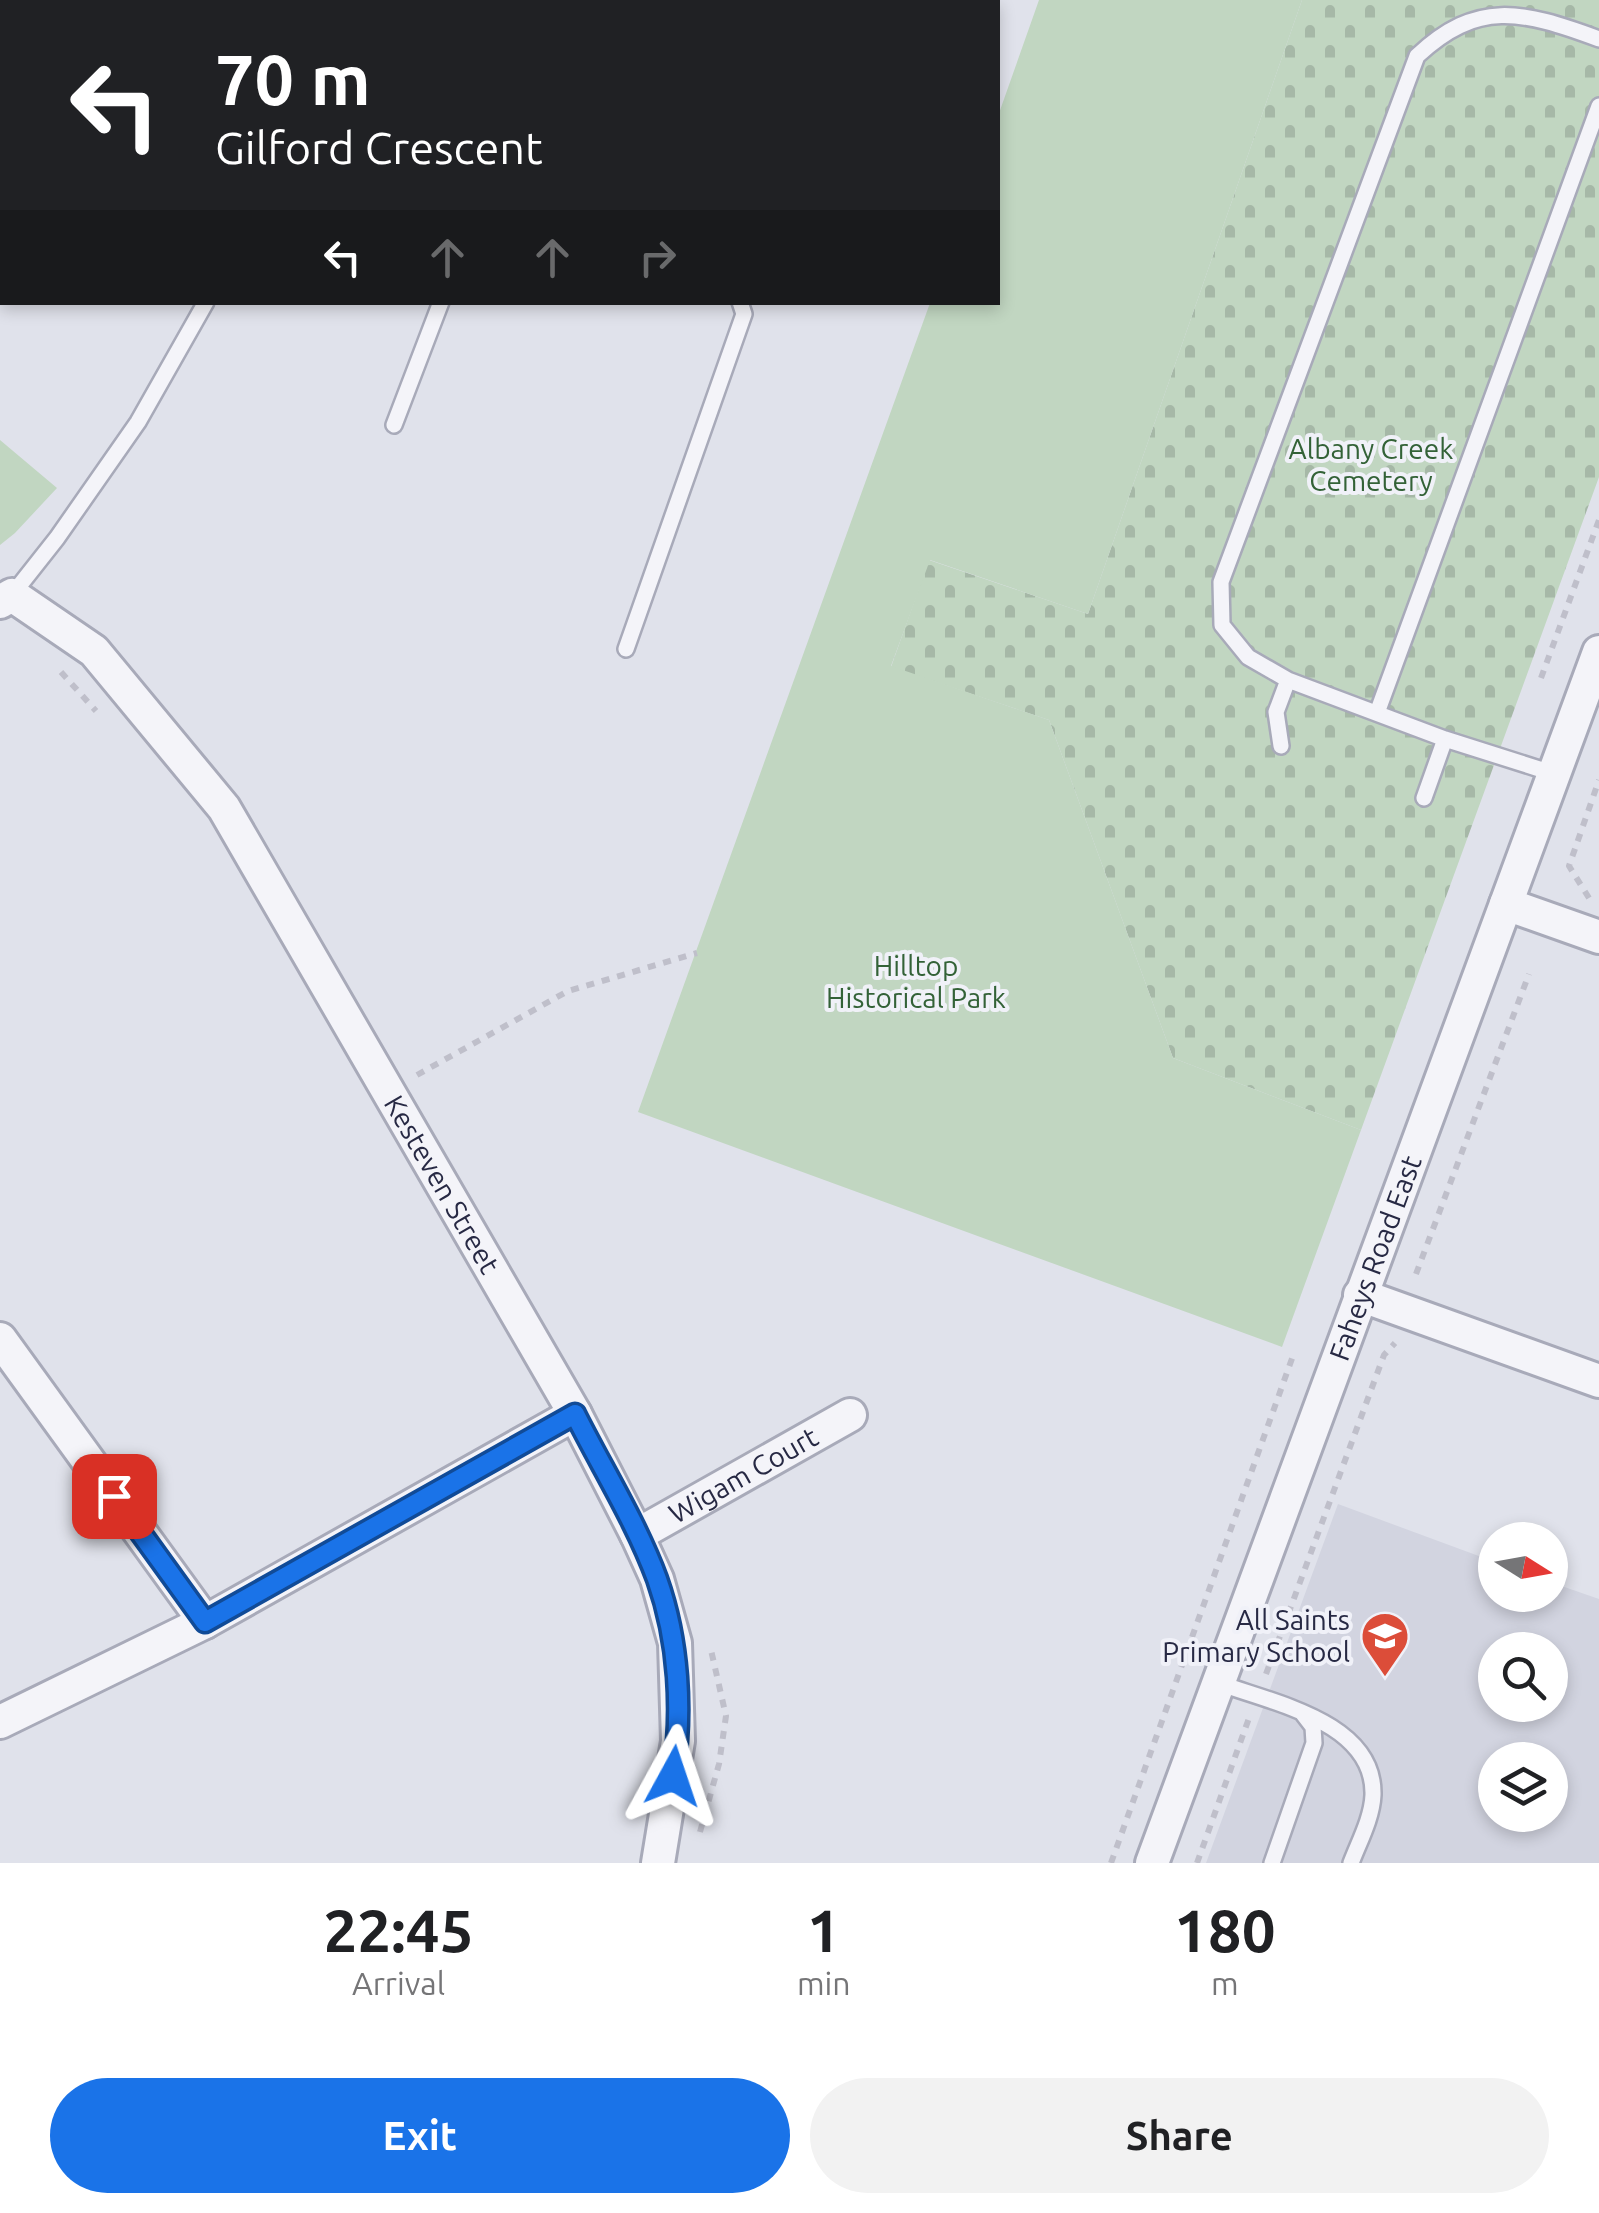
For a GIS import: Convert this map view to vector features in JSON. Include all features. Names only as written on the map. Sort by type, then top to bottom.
[{"type":"street","name":"Kesteven Street","points":[[6,599],[94,651],[224,808],[575,1414],[657,1579],[674,1644],[678,1742],[658,1863]]},
{"type":"street","name":"Faheys Road East","points":[[1152,1863],[1599,652]]},
{"type":"street","points":[[1506,904],[1599,937]]},
{"type":"street","points":[[1360,1294],[1599,1381]]},
{"type":"street","points":[[0,1339],[205,1622]]},
{"type":"street","points":[[0,1722],[205,1622],[575,1414]]},
{"type":"street","name":"Wigam Court","points":[[637,1535],[850,1415]]},
{"type":"lane","points":[[1552,773],[1288,680],[1248,657],[1222,625],[1220,582],[1417,56],[1438,29],[1470,10],[1505,4],[1599,39]]},
{"type":"lane","points":[[1377,713],[1599,106]]},
{"type":"lane","points":[[6,599],[57,538],[138,422],[204,305]]},
{"type":"lane","points":[[394,426],[440,305]]},
{"type":"lane","points":[[626,649],[744,314],[741,305]]},
{"type":"lane","points":[[1282,746],[1276,712],[1288,680]]},
{"type":"lane","points":[[1424,798],[1445,738]]},
{"type":"lane","points":[[1219,1683],[1333,1727],[1357,1746],[1370,1776],[1373,1795],[1351,1863]]},
{"type":"lane","points":[[1272,1863],[1314,1743],[1312,1727],[1303,1714]]},
{"type":"path","points":[[1542,678],[1599,520]]},
{"type":"path","points":[[55,666],[105,722]]},
{"type":"path","points":[[1599,780],[1569,866],[1586,896],[1599,905]]},
{"type":"path","points":[[390,1090],[568,991],[697,953]]},
{"type":"path","points":[[1416,1274],[1528,974]]},
{"type":"path","points":[[1197,1863],[1384,1356],[1392,1343],[1403,1343]]},
{"type":"path","points":[[1111,1863],[1294,1353]]},
{"type":"shaded area","name":"All Saints Primary School","points":[[1338,1504],[1478,1556],[1478,1612],[1568,1612],[1568,1588],[1599,1599],[1599,1863],[1206,1863]]},
{"type":"green space","name":"Hilltop Historical Park","points":[[1039,0],[1302,0],[1088,614],[930,560],[891,666],[1049,720],[1173,1058],[1361,1130],[1282,1347],[638,1112],[929,305],[1000,305],[1000,110]]},
{"type":"green space","name":"Albany Creek Cemetery","points":[[1302,0],[1599,0],[1599,477],[1361,1130],[1173,1058],[1049,720],[891,667],[929,560],[1088,614]]},
{"type":"green space","points":[[0,440],[57,488],[0,545]]},
{"type":"place","name":"All Saints Primary School","points":[[1385,1678]]},
{"type":"route","points":[[114,1496],[205,1622],[575,1414],[657,1579],[674,1644],[678,1742],[673,1776]]}]
